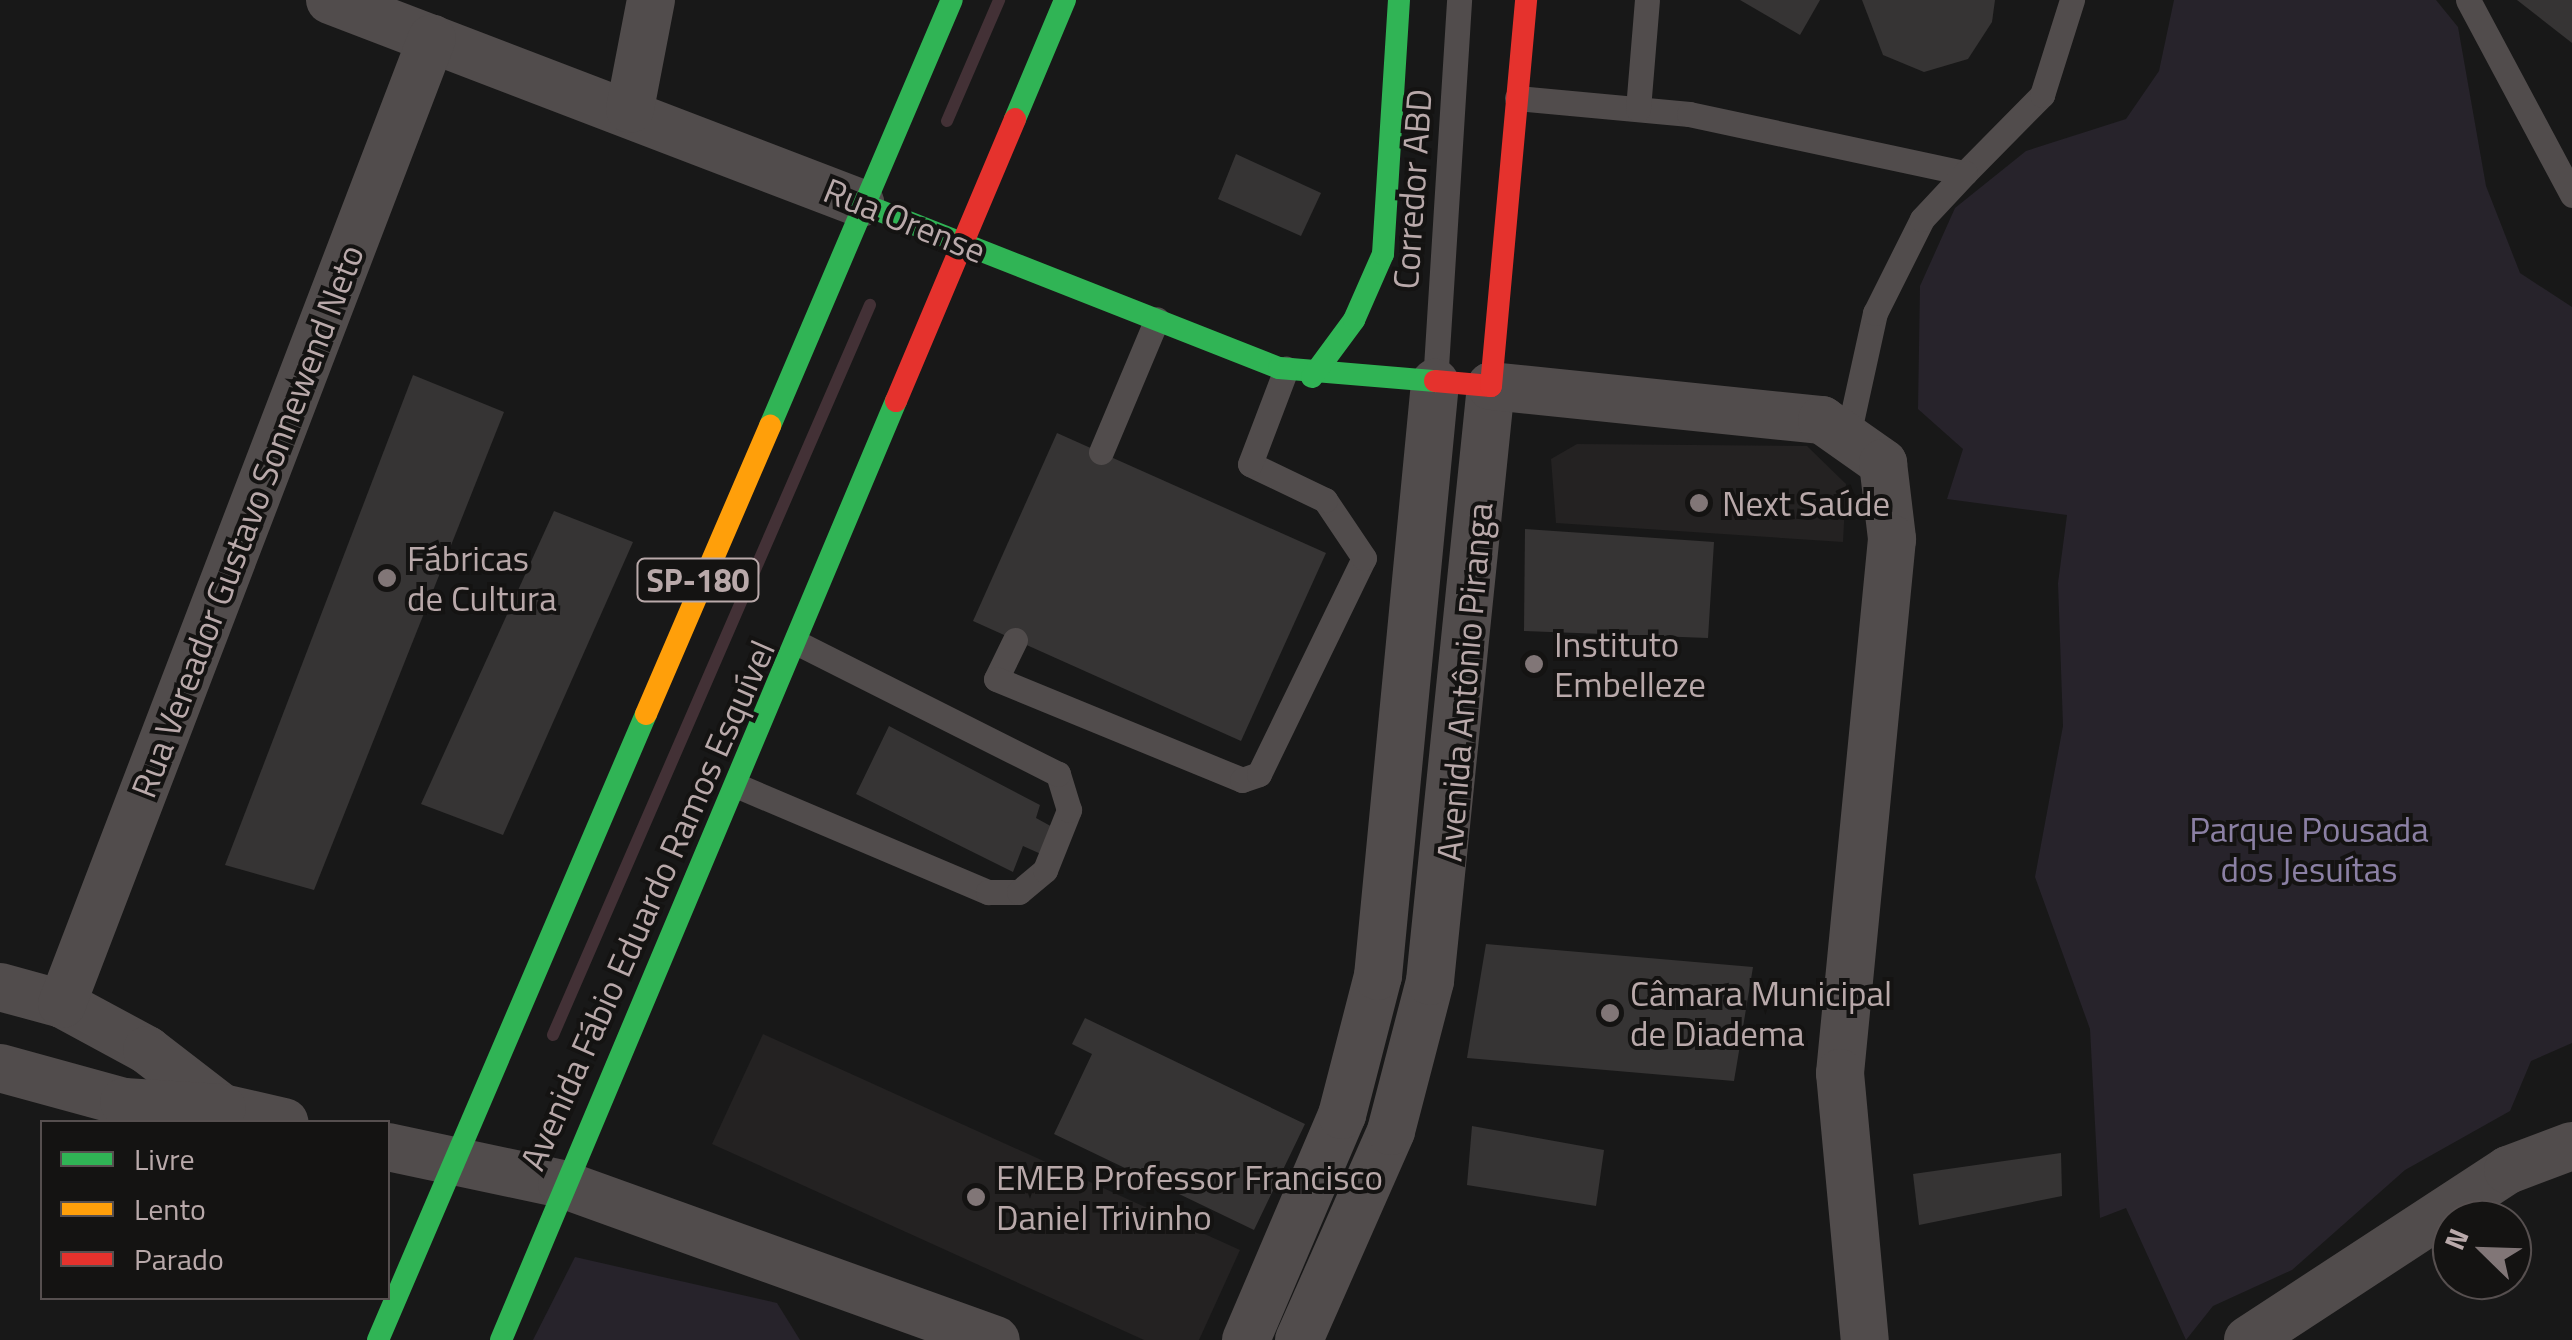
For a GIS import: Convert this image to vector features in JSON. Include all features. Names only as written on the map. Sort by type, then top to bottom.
[{"type":"main road","name":"SP-180","points":[[378,1340],[448,1162],[860,203],[952,0]]},
{"type":"main road","name":"Avenida Fábio Eduardo Ramos Esquível","points":[[501,1340],[562,1184],[738,786],[968,245],[1065,0]]},
{"type":"main road","points":[[1312,377],[1354,320],[1383,254],[1399,0]]},
{"type":"main road","name":"Avenida Antônio Piranga","points":[[1491,386],[1526,0]]},
{"type":"main road","name":"Rua Orense","points":[[860,203],[1312,377],[1491,386]]},
{"type":"street","name":"Rua Orense","points":[[330,0],[630,108],[860,203]]},
{"type":"street","points":[[630,108],[651,0]]},
{"type":"street","name":"Rua Vereador Gustavo Sonnewend Neto","points":[[62,1004],[432,38]]},
{"type":"street","name":"Avenida Antônio Piranga","points":[[1246,1340],[1342,1115],[1378,976],[1435,383]]},
{"type":"street","points":[[1491,386],[1774,412],[1849,431],[1883,463],[1892,539],[1840,1073],[1865,1340]]},
{"type":"street","name":"Avenida Antônio Piranga","points":[[1300,1340],[1391,1130],[1430,981],[1491,386]]},
{"type":"street","points":[[0,987],[62,1004],[147,1050],[222,1108]]},
{"type":"street","points":[[0,1068],[124,1102],[222,1108],[275,1120]]},
{"type":"street","points":[[390,1148],[562,1184],[996,1340]]},
{"type":"street","points":[[2248,1340],[2508,1170],[2572,1148]]},
{"type":"lane","name":"Corredor ABD","points":[[1435,383],[1460,0]]},
{"type":"lane","points":[[1638,110],[1647,0]]},
{"type":"lane","points":[[1849,431],[1875,313],[1922,219],[2042,95],[2072,0]]},
{"type":"lane","points":[[2468,0],[2572,196]]},
{"type":"lane","points":[[1516,98],[1638,110],[1965,173]]},
{"type":"lane","points":[[1101,452],[1157,320]]},
{"type":"lane","points":[[1015,640],[996,678],[1242,780],[1259,774],[1364,558],[1325,500],[1250,464],[1286,369]]},
{"type":"lane","points":[[738,786],[988,892],[1019,892],[1045,870],[1069,810],[1058,774],[799,644]]},
{"type":"shaded area","name":"Next Saúde","points":[[1577,444],[1807,446],[1846,484],[1843,542],[1556,523],[1551,459]]},
{"type":"shaded area","name":"EMEB Professor Francisco Daniel Trivinho","points":[[763,1034],[1240,1250],[1199,1340],[1144,1340],[712,1144]]},
{"type":"green space","name":"Parque Pousada dos Jesuítas","points":[[2174,0],[2436,0],[2458,27],[2486,186],[2520,273],[2572,307],[2572,1043],[2531,1061],[2510,1111],[2405,1170],[2292,1270],[2213,1306],[2186,1340],[2126,1208],[2100,1218],[2090,1029],[2035,877],[2063,726],[2058,583],[2067,515],[1947,499],[1963,449],[1918,409],[1920,286],[1955,208],[2026,151],[2126,119],[2159,71]]},
{"type":"green space","points":[[575,1257],[777,1303],[800,1340],[533,1340]]},
{"type":"building","points":[[1740,0],[1820,0],[1800,35]]},
{"type":"building","points":[[1862,0],[1995,0],[1992,22],[1968,59],[1924,72],[1883,55]]},
{"type":"building","points":[[2517,0],[2572,0],[2572,43]]},
{"type":"building","points":[[1236,154],[1321,193],[1301,236],[1218,199]]},
{"type":"building","name":"Fábricas de Cultura","points":[[413,375],[504,412],[314,890],[225,865]]},
{"type":"building","points":[[1057,433],[1326,553],[1241,741],[973,621]]},
{"type":"building","points":[[554,511],[633,542],[503,835],[421,804]]},
{"type":"building","points":[[1525,529],[1714,542],[1708,638],[1524,631]]},
{"type":"building","points":[[889,726],[1040,805],[1036,818],[1056,829],[1041,854],[1023,846],[1013,872],[856,794]]},
{"type":"building","name":"Câmara Municipal de Diadema","points":[[1486,944],[1753,967],[1734,1081],[1467,1058]]},
{"type":"building","points":[[1085,1018],[1305,1124],[1254,1230],[1054,1134],[1092,1054],[1072,1044]]},
{"type":"building","points":[[1472,1126],[1604,1150],[1596,1206],[1467,1185]]},
{"type":"building","points":[[2061,1153],[2062,1196],[1919,1225],[1913,1174]]},
{"type":"waterway","points":[[947,121],[999,0]]},
{"type":"waterway","points":[[553,1035],[870,305]]},
{"type":"traffic: fast","points":[[770,426],[952,0]]},
{"type":"traffic: fast","points":[[1015,119],[1065,0]]},
{"type":"traffic: fast","points":[[1312,377],[1354,320],[1383,254],[1399,0]]},
{"type":"traffic: fast","points":[[860,203],[1279,368],[1435,381]]},
{"type":"traffic: fast","points":[[501,1340],[896,401]]},
{"type":"traffic: fast","points":[[378,1340],[646,714]]},
{"type":"traffic: slow","points":[[646,714],[770,426]]},
{"type":"traffic: jam","points":[[1435,381],[1491,386],[1526,0]]},
{"type":"traffic: jam","points":[[896,401],[1015,119]]},
{"type":"place","name":"Next Saúde","points":[[1699,503]]},
{"type":"place","name":"Fábricas de Cultura","points":[[387,578]]},
{"type":"place","name":"Instituto Embelleze","points":[[1534,664]]},
{"type":"place","name":"Câmara Municipal de Diadema","points":[[1610,1013]]},
{"type":"place","name":"EMEB Professor Francisco Daniel Trivinho","points":[[976,1197]]}]
